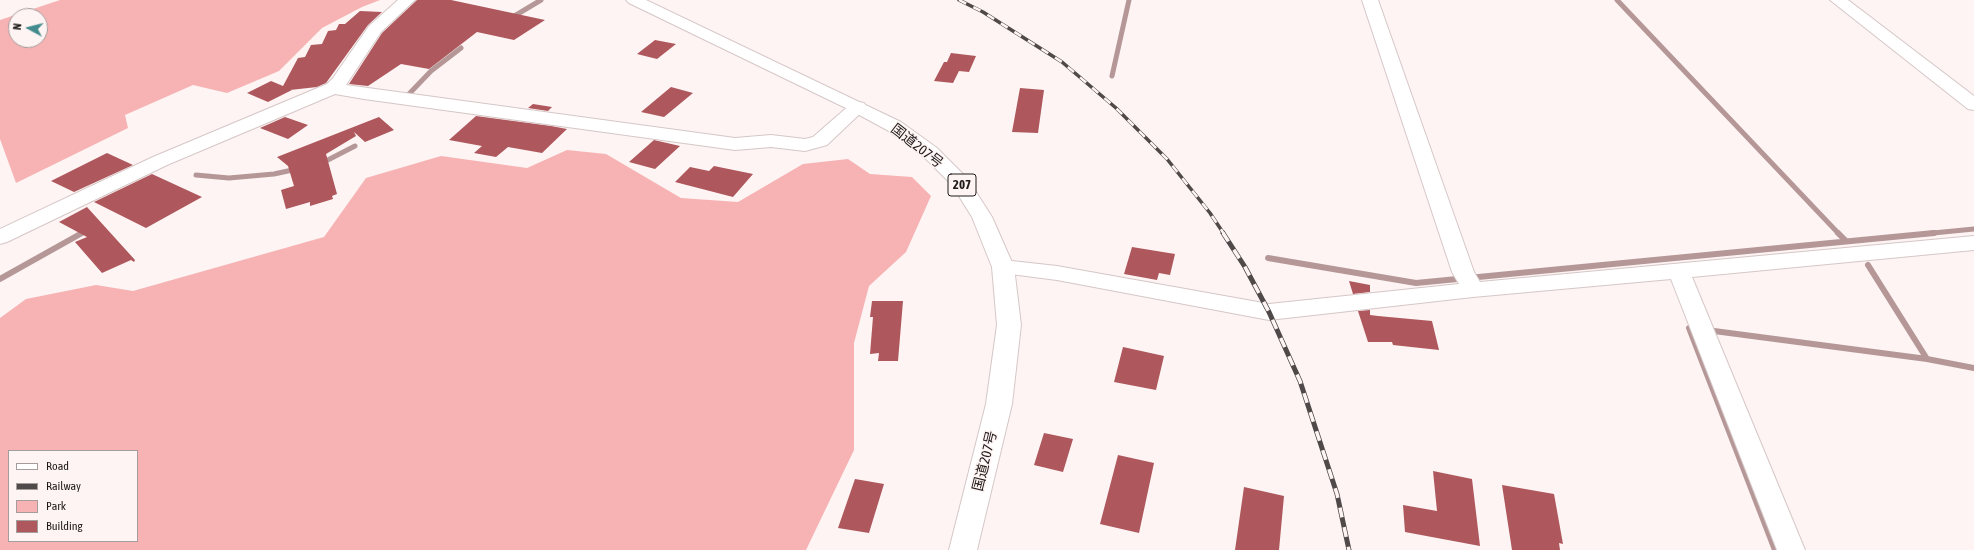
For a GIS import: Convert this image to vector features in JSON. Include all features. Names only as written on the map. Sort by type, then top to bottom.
[{"type":"main road","points":[[0,237],[160,161],[333,88],[339,82],[375,29],[407,0]]},
{"type":"main road","name":"国道207号","points":[[634,0],[858,107],[894,126],[930,152],[960,182],[982,216],[1003,267],[1009,326],[999,404],[963,550]]},
{"type":"main road","points":[[1370,0],[1469,282]]},
{"type":"main road","points":[[1838,0],[1974,105]]},
{"type":"main road","points":[[333,88],[364,94],[735,144],[771,141],[805,145],[820,142],[858,107]]},
{"type":"main road","points":[[1003,267],[1057,273],[1269,312],[1469,282],[1679,271],[1974,243]]},
{"type":"main road","points":[[1679,271],[1790,550]]},
{"type":"green space","points":[[60,0],[380,0],[362,7],[322,28],[279,71],[227,93],[193,85],[125,115],[128,128],[16,183],[0,139],[0,20],[8,17],[8,48],[48,48],[48,8],[36,8]]},
{"type":"green space","points":[[567,150],[606,154],[681,198],[738,202],[803,164],[848,159],[870,174],[912,177],[931,196],[906,252],[869,286],[854,343],[854,450],[806,550],[0,550],[0,318],[26,299],[96,285],[133,291],[324,237],[366,178],[441,156],[527,168]]},
{"type":"building","points":[[417,0],[451,0],[545,20],[514,40],[477,32],[429,69],[401,64],[368,86],[349,84],[382,33]]},
{"type":"building","points":[[360,11],[382,12],[368,25],[326,83],[317,87],[290,90],[292,90],[268,102],[247,93],[271,81],[283,86],[298,58],[305,57],[311,45],[322,44],[328,31],[336,30],[339,24],[345,24]]},
{"type":"building","points":[[655,40],[676,44],[657,59],[637,54]]},
{"type":"building","points":[[951,53],[976,56],[969,72],[959,71],[953,83],[934,81],[944,62],[947,62]]},
{"type":"building","points":[[671,87],[693,93],[664,117],[641,112]]},
{"type":"building","points":[[1020,88],[1044,90],[1038,133],[1012,132]]},
{"type":"building","points":[[533,104],[552,107],[548,111],[528,108]]},
{"type":"building","points":[[476,116],[567,129],[542,153],[508,147],[496,157],[474,153],[482,146],[449,140]]},
{"type":"building","points":[[285,117],[308,125],[288,139],[260,128]]},
{"type":"building","points":[[379,117],[394,130],[365,142],[354,132],[356,136],[326,154],[337,194],[332,196],[333,199],[310,206],[310,202],[286,209],[281,190],[294,186],[288,166],[277,157]]},
{"type":"building","points":[[654,140],[680,146],[655,169],[629,162]]},
{"type":"building","points":[[107,153],[133,165],[74,192],[51,181]]},
{"type":"building","points":[[714,166],[753,174],[733,197],[675,182],[690,167],[709,171]]},
{"type":"building","points":[[152,174],[202,197],[146,228],[94,202]]},
{"type":"building","points":[[87,207],[135,260],[134,262],[131,260],[102,273],[75,242],[87,237],[59,222]]},
{"type":"building","points":[[1132,247],[1175,254],[1170,275],[1159,273],[1157,280],[1124,274]]},
{"type":"building","points":[[1349,281],[1370,285],[1370,292],[1353,294]]},
{"type":"building","points":[[872,301],[903,301],[898,361],[878,361],[879,353],[870,354],[873,317],[870,317]]},
{"type":"building","points":[[1370,310],[1370,315],[1432,321],[1439,350],[1393,345],[1392,342],[1368,342],[1358,311]]},
{"type":"building","points":[[1123,347],[1164,356],[1156,390],[1114,382]]},
{"type":"building","points":[[1044,433],[1073,439],[1063,472],[1034,465]]},
{"type":"building","points":[[1118,455],[1154,463],[1139,533],[1100,524]]},
{"type":"building","points":[[1433,471],[1472,479],[1480,546],[1405,532],[1403,505],[1437,511]]},
{"type":"building","points":[[855,479],[884,484],[869,533],[838,528]]},
{"type":"building","points":[[1502,485],[1554,494],[1563,544],[1559,543],[1560,550],[1512,550]]},
{"type":"building","points":[[1244,487],[1284,496],[1279,550],[1235,550]]},
{"type":"waterway","points":[[511,18],[541,0]]},
{"type":"waterway","points":[[1112,76],[1129,0]]},
{"type":"waterway","points":[[1617,0],[1839,234]]},
{"type":"waterway","points":[[408,95],[431,71],[461,48]]},
{"type":"waterway","points":[[322,163],[355,146]]},
{"type":"waterway","points":[[196,175],[229,178],[274,174],[297,169]]},
{"type":"waterway","points":[[1923,234],[1974,229]]},
{"type":"waterway","points":[[80,234],[87,230]]},
{"type":"waterway","points":[[0,279],[82,233]]},
{"type":"waterway","points":[[1268,258],[1416,283],[1934,233]]},
{"type":"waterway","points":[[1839,234],[1846,241]]},
{"type":"waterway","points":[[1868,265],[1927,359]]},
{"type":"waterway","points":[[1689,328],[1775,550]]},
{"type":"waterway","points":[[1714,331],[1927,359]]},
{"type":"waterway","points":[[1927,359],[1974,368]]},
{"type":"railway","points":[[959,0],[983,12],[1062,62],[1116,108],[1167,159],[1210,213],[1224,234]]},
{"type":"railway","points":[[1223,233],[1245,267],[1269,312],[1300,381],[1337,494],[1349,550]]}]
